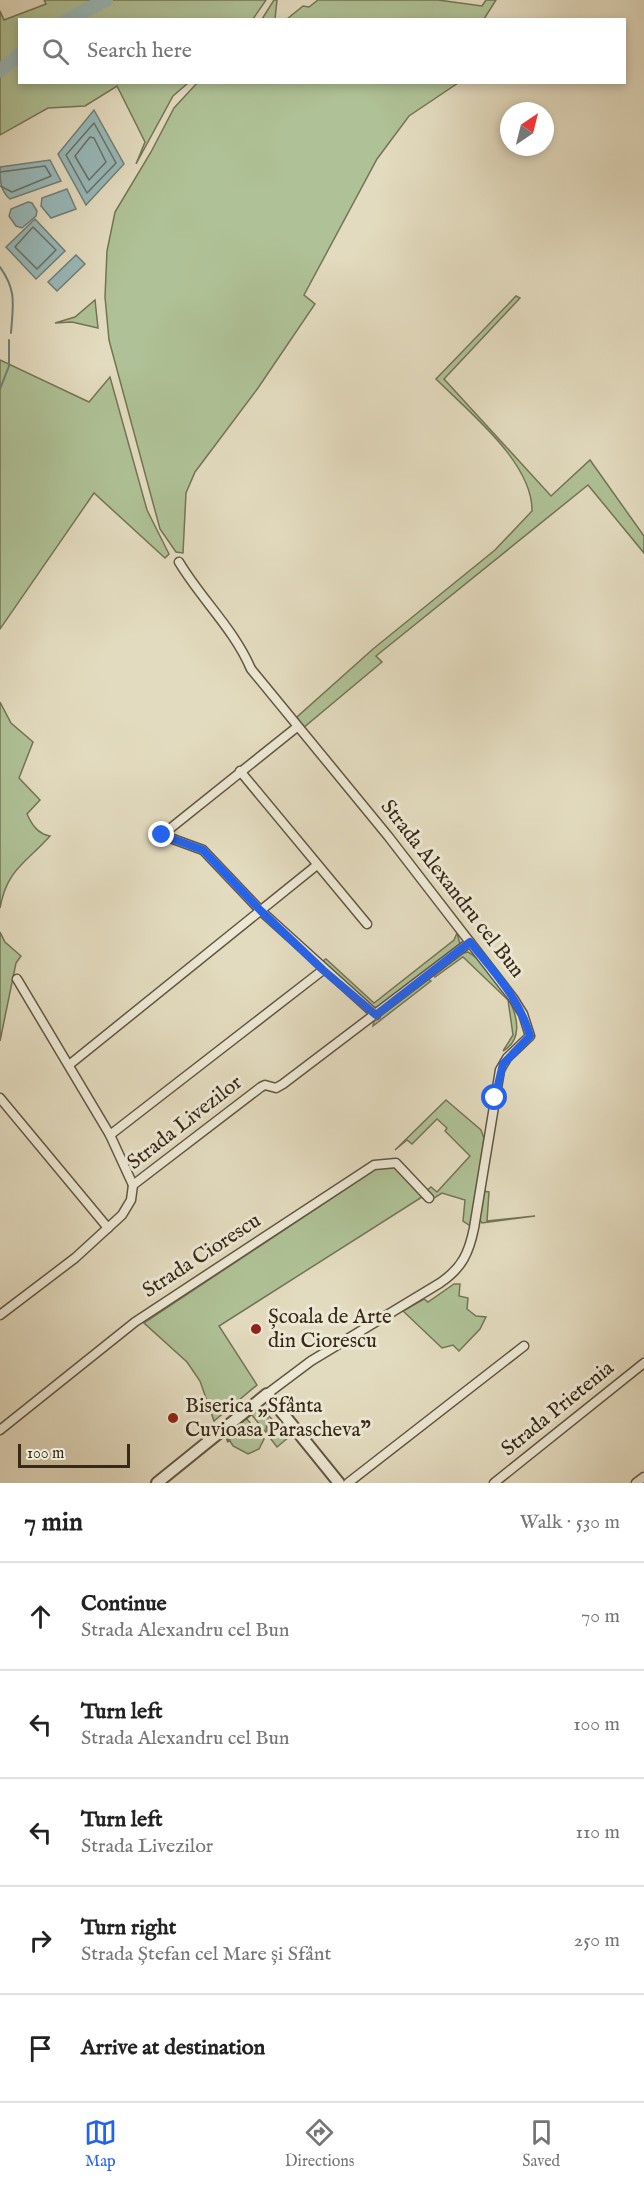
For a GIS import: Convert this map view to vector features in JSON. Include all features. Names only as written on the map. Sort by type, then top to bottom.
[{"type":"street","name":"Strada Alexandru cel Bun","points":[[157,1483],[311,1361],[452,1275],[466,1258],[474,1228],[500,1070],[507,1058],[530,1036],[523,1014],[513,998],[250,669],[240,645],[192,584],[179,562]]},
{"type":"street","points":[[297,727],[162,835],[203,850],[261,911],[323,970],[376,1015]]},
{"type":"street","points":[[240,771],[367,924]]},
{"type":"street","points":[[69,1065],[317,865]]},
{"type":"street","name":"Strada Livezilor","points":[[0,1315],[75,1258],[108,1228],[128,1207],[133,1185],[261,1087],[265,1085],[276,1088],[376,1015],[470,942]]},
{"type":"street","points":[[110,1135],[323,970]]},
{"type":"street","points":[[17,979],[110,1135],[133,1185]]},
{"type":"street","points":[[0,1098],[108,1228]]},
{"type":"street","name":"Strada Ciorescu","points":[[0,1430],[135,1322],[374,1165],[396,1163],[429,1198]]},
{"type":"street","points":[[348,1483],[524,1346]]},
{"type":"street","name":"Strada Prietenia","points":[[494,1483],[644,1362]]},
{"type":"street","points":[[267,1394],[339,1483]]},
{"type":"street","points":[[636,1483],[644,1477]]},
{"type":"green space","points":[[44,0],[266,0],[254,18],[18,18],[18,84],[187,84],[173,96],[136,164],[145,142],[117,86],[85,106],[48,108],[0,135],[0,11],[4,20],[46,4]]},
{"type":"green space","points":[[274,0],[277,0],[275,18],[263,18]]},
{"type":"green space","points":[[318,0],[438,0],[482,6],[486,0],[496,0],[485,18],[288,18],[303,6],[309,7]]},
{"type":"green space","points":[[196,84],[457,84],[409,116],[377,159],[304,295],[315,304],[258,388],[195,472],[186,493],[183,553],[176,552],[160,529],[109,340],[105,297],[107,251],[115,212],[174,108]]},
{"type":"green space","points":[[516,296],[520,298],[444,379],[551,496],[590,460],[644,536],[644,553],[588,485],[376,656],[382,662],[303,728],[297,717],[373,649],[495,550],[532,511],[530,493],[511,457],[497,439],[436,379]]},
{"type":"green space","points":[[95,300],[98,328],[72,322],[55,323],[75,317]]},
{"type":"green space","points":[[0,360],[89,402],[110,377],[147,510],[169,554],[165,558],[94,493],[0,629]]},
{"type":"green space","points":[[0,702],[11,723],[33,742],[19,778],[40,800],[27,814],[29,818],[39,831],[50,836],[13,875],[7,884],[0,908]]},
{"type":"green space","points":[[0,932],[5,942],[21,956],[16,963],[0,1041]]},
{"type":"green space","points":[[457,933],[460,944],[383,1008],[373,1007],[320,963],[326,959],[374,1003],[454,940]]},
{"type":"green space","points":[[468,952],[489,970],[500,984],[509,999],[515,1014],[517,1029],[513,1041],[503,1051],[513,1035],[508,1000],[463,957],[435,977],[434,974],[459,954]]},
{"type":"green space","points":[[428,979],[431,981],[373,1026],[374,1021]]},
{"type":"green space","points":[[446,1100],[481,1130],[484,1138],[472,1227],[463,1221],[465,1200],[442,1193],[434,1198],[427,1190],[431,1187],[437,1192],[470,1156],[445,1131],[447,1128],[437,1119],[412,1144],[407,1140],[395,1150]]},
{"type":"green space","points":[[396,1165],[422,1197],[219,1326],[257,1385],[214,1421],[200,1381],[187,1362],[144,1323],[380,1166]]},
{"type":"green space","points":[[483,1191],[489,1192],[487,1221],[535,1216],[482,1223],[479,1219]]},
{"type":"green space","points":[[454,1284],[460,1284],[459,1296],[468,1298],[467,1309],[476,1316],[486,1317],[480,1329],[459,1351],[453,1345],[442,1348],[403,1311],[424,1299],[428,1302]]},
{"type":"green space","points":[[253,1411],[267,1415],[266,1433],[252,1415]]},
{"type":"green space","points":[[268,1415],[289,1437],[277,1447],[267,1434]]},
{"type":"green space","points":[[246,1418],[264,1439],[259,1449],[248,1454],[233,1446],[230,1441],[227,1442],[235,1434],[227,1440],[226,1436]]},
{"type":"water","points":[[94,110],[124,164],[86,205],[58,154]]},
{"type":"water","points":[[50,160],[61,181],[10,199],[7,196],[1,185],[0,167]]},
{"type":"water","points":[[67,189],[76,209],[51,218],[41,206],[42,198]]},
{"type":"water","points":[[28,202],[32,203],[37,211],[36,216],[22,228],[16,226],[9,216],[11,209]]},
{"type":"water","points":[[35,219],[65,251],[36,279],[6,247]]},
{"type":"water","points":[[76,255],[85,264],[57,291],[48,282]]},
{"type":"waterway","points":[[71,18],[106,0]]},
{"type":"waterway","points":[[0,71],[18,56]]},
{"type":"waterway","points":[[0,267],[9,283],[13,298],[11,333]]},
{"type":"waterway","points":[[0,389],[9,366],[9,340]]},
{"type":"place","name":"Școala de Arte din Ciorescu","points":[[256,1329]]},
{"type":"place","name":"Biserica „Sfânta Cuvioasa Parascheva\"","points":[[173,1418]]},
{"type":"route","points":[[162,835],[203,850],[216,861],[261,911],[323,970],[376,1015],[470,942],[513,998],[523,1014],[530,1036],[503,1064],[495,1098]]}]
